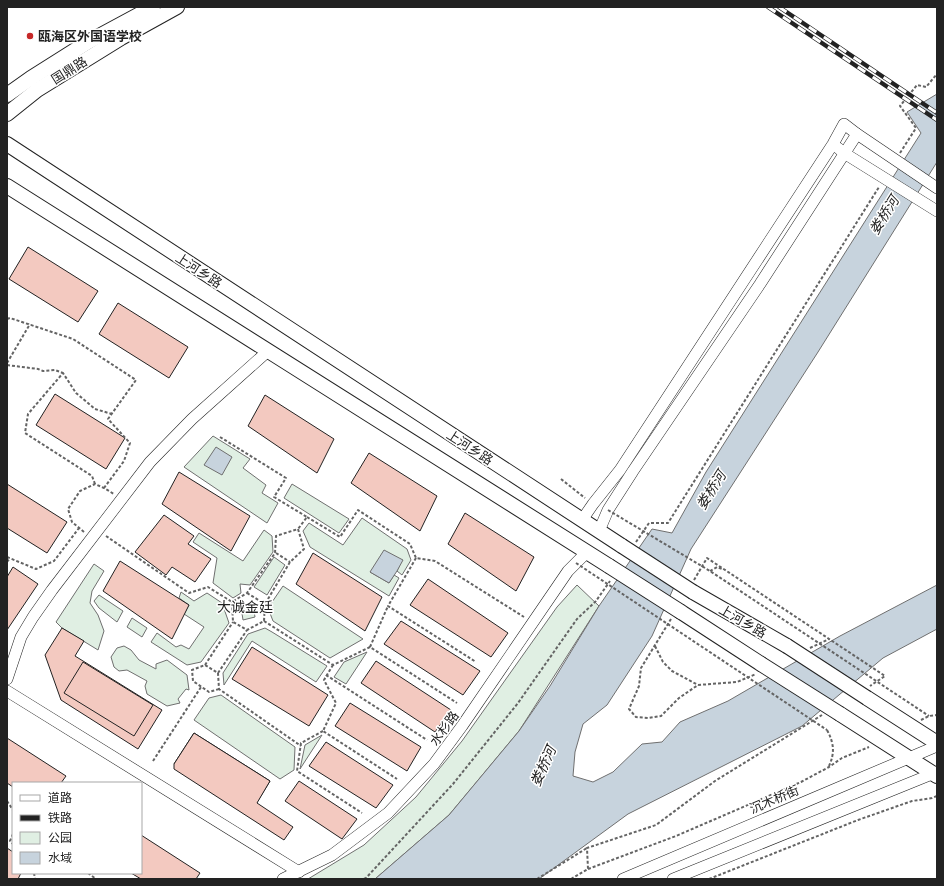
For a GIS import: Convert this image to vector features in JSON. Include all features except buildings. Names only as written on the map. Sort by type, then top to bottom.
[{"type":"main road","name":"国鼎路","points":[[7,95],[30,78],[88,42],[153,7]]},
{"type":"main road","name":"国鼎路","points":[[7,114],[37,90],[121,38],[177,7]]},
{"type":"main road","name":"上河乡路","points":[[7,144],[599,531],[629,544],[692,588],[866,693],[937,745]]},
{"type":"main road","name":"上河乡路","points":[[7,186],[587,552],[612,571],[760,668],[936,774]]},
{"type":"street","points":[[582,520],[620,470],[833,144],[844,124],[937,188]]},
{"type":"street","points":[[599,531],[608,510],[633,471],[760,284],[857,134]]},
{"type":"street","points":[[833,144],[844,153],[937,211]]},
{"type":"street","points":[[7,680],[21,637],[33,617],[150,462],[192,419],[268,351]]},
{"type":"street","name":"水杉路","points":[[283,879],[332,856],[388,813],[434,764],[462,726],[568,571],[587,552]]},
{"type":"street","points":[[7,691],[298,872]]},
{"type":"street","name":"沉木桥街","points":[[623,879],[937,745]]},
{"type":"street","points":[[673,879],[871,798],[936,774]]},
{"type":"path","points":[[899,155],[916,128],[900,106],[917,85],[926,87],[937,74]]},
{"type":"path","points":[[629,544],[649,523],[668,523],[882,182]]},
{"type":"path","points":[[7,319],[10,318],[30,324],[73,339],[136,380],[108,419],[130,443],[124,461],[104,488]]},
{"type":"path","points":[[30,324],[7,364],[43,371],[55,370],[63,374],[76,393],[94,409],[112,414]]},
{"type":"path","points":[[63,374],[28,414],[25,433],[92,476],[95,484],[121,499]]},
{"type":"path","points":[[220,437],[286,478],[274,497],[340,537],[358,510],[410,544],[416,558]]},
{"type":"path","points":[[561,479],[593,504],[608,510],[710,571],[929,716]]},
{"type":"path","points":[[95,484],[80,491],[68,509],[72,522],[79,528],[95,534],[189,593],[208,588],[232,602]]},
{"type":"path","points":[[232,602],[247,593],[275,553],[276,536],[298,529],[307,517]]},
{"type":"path","points":[[7,562],[8,558],[36,569],[54,561],[79,528]]},
{"type":"path","points":[[264,621],[264,604],[290,562],[304,549],[298,529]]},
{"type":"path","points":[[275,553],[290,562]]},
{"type":"path","points":[[362,813],[297,771],[301,743],[323,731],[336,703],[324,680],[326,675],[333,665],[370,647],[388,606],[416,558]]},
{"type":"path","points":[[416,558],[435,561],[532,623]]},
{"type":"path","points":[[692,588],[707,558],[885,676],[866,693]]},
{"type":"path","points":[[576,562],[696,644],[827,730],[833,741],[833,758],[829,767]]},
{"type":"path","points":[[710,571],[717,567],[727,571]]},
{"type":"path","points":[[364,879],[453,784],[518,703],[577,619],[596,601],[612,571]]},
{"type":"path","points":[[247,593],[264,604]]},
{"type":"path","points":[[220,689],[209,692],[201,687],[193,681],[192,670],[205,665],[234,622],[232,602]]},
{"type":"path","points":[[388,606],[476,662]]},
{"type":"path","points":[[677,614],[641,668],[639,686],[629,709],[636,717],[648,718],[661,716],[679,698],[698,685],[737,682],[760,668]]},
{"type":"path","points":[[264,621],[247,630],[218,672],[220,689],[301,746]]},
{"type":"path","points":[[264,621],[333,665]]},
{"type":"path","points":[[234,622],[247,630]]},
{"type":"path","points":[[808,649],[829,639]]},
{"type":"path","points":[[655,646],[663,662],[672,671],[698,685]]},
{"type":"path","points":[[370,647],[456,703]]},
{"type":"path","points":[[205,665],[218,672]]},
{"type":"path","points":[[326,675],[427,740]]},
{"type":"path","points":[[154,761],[201,687]]},
{"type":"path","points":[[537,879],[587,848],[656,825],[715,781],[833,713]]},
{"type":"path","points":[[910,726],[929,716],[937,715]]},
{"type":"path","points":[[323,731],[397,779]]},
{"type":"path","points":[[571,879],[588,869],[676,836],[801,782],[842,758],[882,742]]},
{"type":"path","points":[[709,879],[858,820],[912,801],[937,796]]},
{"type":"path","points":[[587,848],[588,869]]},
{"type":"green space","points":[[213,436],[250,459],[243,468],[266,485],[262,493],[278,503],[267,523],[184,467]]},
{"type":"green space","points":[[292,484],[349,519],[339,533],[284,498]]},
{"type":"green space","points":[[362,518],[407,549],[411,560],[402,575],[397,571],[402,560],[370,572],[389,583],[394,575],[399,578],[389,596],[310,547],[303,531],[309,523],[343,545]]},
{"type":"green space","points":[[264,530],[272,536],[273,552],[250,585],[240,584],[241,593],[233,598],[213,583],[217,558],[193,542],[199,533],[243,561]]},
{"type":"green space","points":[[274,557],[285,565],[267,595],[254,587]]},
{"type":"green space","points":[[94,564],[104,571],[92,591],[90,603],[98,615],[104,631],[98,650],[62,628],[56,622]]},
{"type":"green space","points":[[577,585],[599,606],[519,731],[449,815],[375,879],[308,879],[364,845],[416,797],[462,741],[557,607]]},
{"type":"green space","points":[[283,586],[363,639],[330,658],[273,621],[268,608]]},
{"type":"green space","points":[[181,592],[194,601],[207,593],[222,603],[229,623],[201,662],[187,665],[151,642],[157,633],[176,647],[181,645],[189,649],[204,627],[184,614],[189,605],[179,598]]},
{"type":"green space","points":[[99,595],[123,611],[117,622],[99,608],[94,601]]},
{"type":"green space","points":[[253,605],[255,617],[243,620],[241,607]]},
{"type":"green space","points":[[132,618],[147,628],[142,637],[127,627]]},
{"type":"green space","points":[[265,628],[327,666],[316,682],[252,641],[224,685],[223,673],[248,634]]},
{"type":"green space","points":[[124,646],[131,650],[139,660],[156,669],[156,664],[167,660],[187,675],[189,690],[186,689],[178,699],[180,703],[167,706],[147,694],[145,686],[147,681],[127,670],[119,671],[114,667],[111,657],[117,648]]},
{"type":"green space","points":[[367,652],[346,684],[334,677],[344,662]]},
{"type":"green space","points":[[221,695],[295,747],[294,770],[280,779],[194,720],[209,698]]},
{"type":"green space","points":[[322,735],[300,769],[305,745]]},
{"type":"water","name":"娄桥河","points":[[937,94],[937,162],[818,352],[691,549],[652,636],[607,705],[583,724],[575,752],[573,776],[593,782],[613,772],[642,744],[662,742],[680,722],[728,701],[840,636],[937,585],[937,629],[883,658],[802,726],[628,814],[539,879],[375,879],[449,815],[519,731],[550,686],[599,606],[652,529],[672,533],[706,472],[921,133],[907,112]]},
{"type":"water","points":[[216,447],[232,457],[222,475],[204,465]]},
{"type":"water","points":[[384,550],[403,560],[389,583],[370,572]]},
{"type":"railway","points":[[768,7],[937,120]]},
{"type":"railway","points":[[779,7],[937,113]]},
{"type":"place","name":"瓯海区外国语学校","points":[[30,36]]},
{"type":"district","name":"大诚金廷","points":[[245,607]]}]
